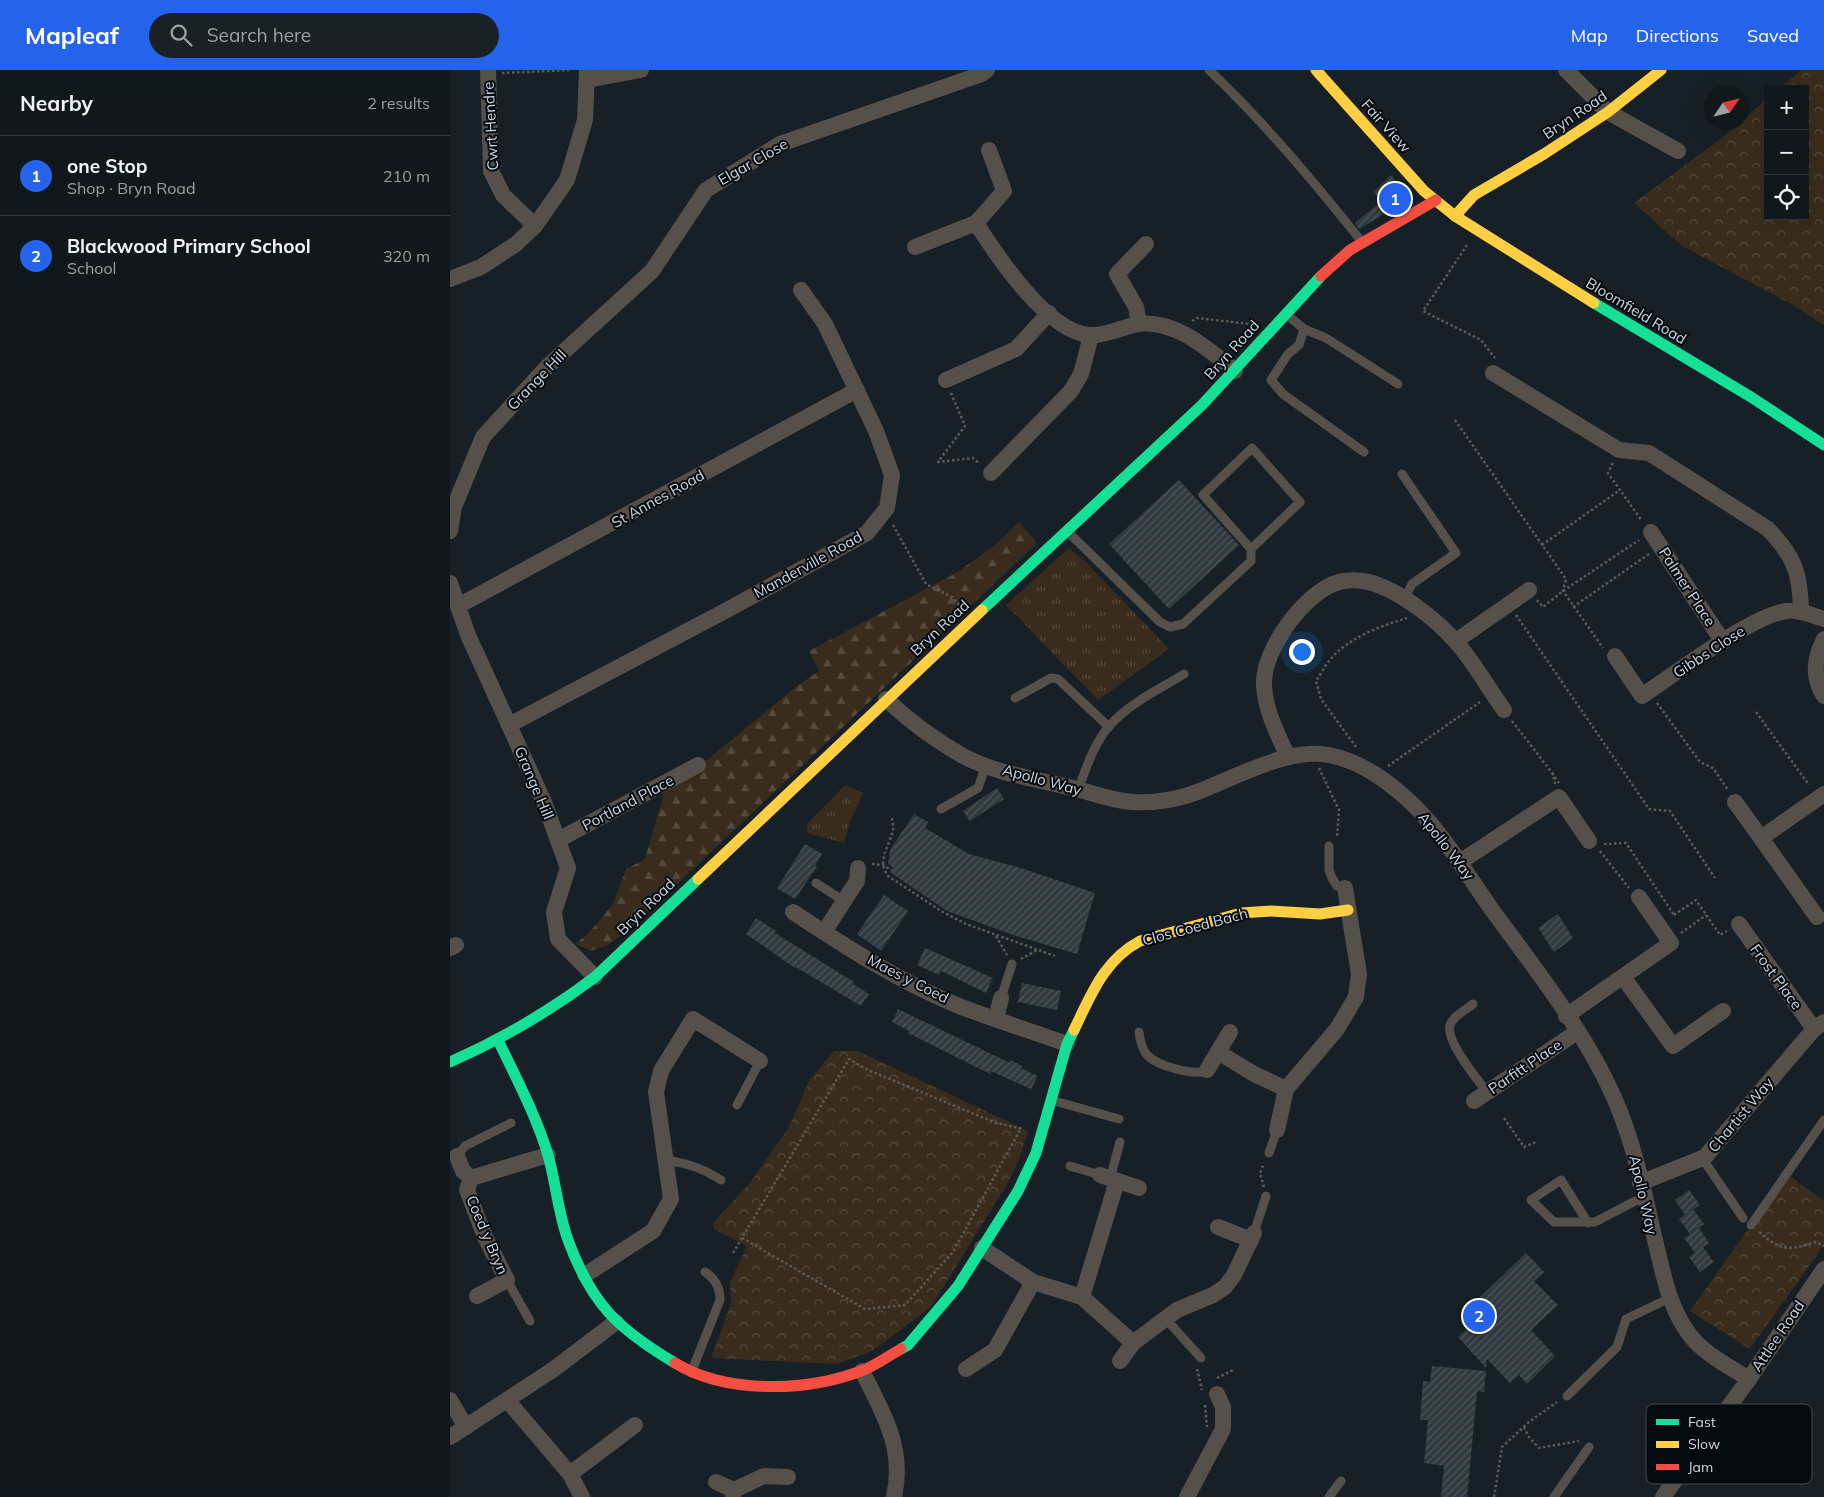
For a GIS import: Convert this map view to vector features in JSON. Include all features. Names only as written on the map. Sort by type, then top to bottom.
[{"type":"street","points":[[450,279],[481,267],[516,244],[535,226],[567,180],[585,120],[582,73],[642,70]]},
{"type":"street","name":"Elgar Close","points":[[600,318],[652,271],[706,190],[780,144],[982,74],[987,70]]},
{"type":"street","name":"Fair View","points":[[1316,70],[1424,191],[1436,200]]},
{"type":"street","points":[[1566,70],[1608,112],[1678,151]]},
{"type":"street","name":"Bryn Road","points":[[1455,216],[1474,196],[1544,154],[1608,112],[1661,70]]},
{"type":"street","name":"Cwrt Hendre","points":[[488,72],[491,171],[503,195],[535,226]]},
{"type":"street","points":[[915,247],[976,223],[1004,191],[989,150]]},
{"type":"street","name":"Bryn Road","points":[[450,1062],[498,1040],[566,999],[595,976],[886,699],[1202,405],[1326,270],[1362,242],[1436,200]]},
{"type":"street","name":"Bloomfield Road","points":[[1436,200],[1455,216],[1530,265],[1751,397],[1824,445]]},
{"type":"street","points":[[976,223],[1014,280],[1049,313],[1074,332],[1091,336],[1139,324],[1162,326],[1179,332],[1207,348],[1235,370]]},
{"type":"street","points":[[1139,324],[1136,306],[1117,274],[1146,244]]},
{"type":"street","name":"Manderville Road","points":[[509,725],[727,610],[867,533],[887,508],[892,476],[876,431],[825,324],[801,290]]},
{"type":"street","points":[[946,380],[1016,349],[1049,313]]},
{"type":"street","name":"Grange Hill","points":[[450,531],[454,507],[484,437],[547,366],[600,318]]},
{"type":"street","points":[[991,473],[1072,391],[1081,374],[1091,336]]},
{"type":"street","points":[[1493,373],[1619,450],[1649,453],[1768,530],[1783,545],[1794,562],[1798,575],[1802,611]]},
{"type":"street","name":"St Annes Road","points":[[458,606],[857,390]]},
{"type":"street","name":"Palmer Place","points":[[1651,532],[1723,642]]},
{"type":"street","points":[[1288,758],[1268,706],[1264,685],[1272,649],[1284,631],[1317,594],[1338,582],[1359,580],[1382,586],[1404,598],[1456,641],[1504,710]]},
{"type":"street","name":"Grange Hill","points":[[450,583],[468,635],[544,802],[568,868],[554,912],[558,938],[595,976]]},
{"type":"street","points":[[1456,641],[1529,590]]},
{"type":"street","name":"Gibbs Close","points":[[1649,692],[1750,625],[1773,614],[1802,611],[1824,619]]},
{"type":"street","points":[[1824,639],[1819,648],[1814,676],[1824,696]]},
{"type":"street","points":[[1614,656],[1642,696],[1649,692]]},
{"type":"street","name":"Apollo Way","points":[[886,699],[911,723],[965,757],[986,765],[1129,802],[1158,802],[1188,795],[1288,758],[1311,754],[1328,755],[1352,762],[1375,774],[1400,793],[1421,813],[1460,862],[1577,1032],[1600,1069],[1628,1131],[1670,1298],[1675,1313],[1686,1334],[1698,1345],[1750,1379]]},
{"type":"street","name":"Portland Place","points":[[558,840],[698,766]]},
{"type":"street","points":[[1460,862],[1561,793],[1596,842]]},
{"type":"street","points":[[1761,838],[1821,796]]},
{"type":"street","points":[[1735,802],[1817,917]]},
{"type":"street","points":[[824,932],[857,881],[862,866]]},
{"type":"street","points":[[1277,1130],[1286,1089],[1336,1029],[1356,997],[1359,974],[1345,888]]},
{"type":"street","points":[[1566,1016],[1671,943],[1639,897]]},
{"type":"street","name":"Clos Coed Bach","points":[[498,1040],[528,1102],[548,1155],[568,1240],[596,1300],[616,1322],[644,1344],[691,1373],[737,1386],[797,1385],[833,1379],[862,1371],[908,1345],[958,1286],[1018,1191],[1036,1152],[1067,1044],[1110,962],[1125,949],[1140,941],[1241,913],[1271,911],[1320,914],[1348,910]]},
{"type":"street","name":"Maes y Coed","points":[[793,912],[919,987],[958,1005],[1067,1044]]},
{"type":"street","name":"Frost Place","points":[[1739,924],[1819,1025]]},
{"type":"street","points":[[1623,976],[1673,1046],[1723,1011]]},
{"type":"street","points":[[996,1019],[1002,998]]},
{"type":"street","points":[[585,1275],[653,1231],[671,1199],[656,1092],[661,1071],[693,1019],[760,1062]]},
{"type":"street","name":"Chartist Way","points":[[1642,1190],[1702,1158],[1819,1025]]},
{"type":"street","points":[[1206,1070],[1230,1032]]},
{"type":"street","name":"Parfitt Place","points":[[1480,1097],[1577,1032]]},
{"type":"street","points":[[1218,1052],[1254,1074],[1286,1089]]},
{"type":"street","name":"Coed y Bryn","points":[[477,1296],[506,1280],[485,1237],[467,1190],[471,1178],[548,1155]]},
{"type":"street","points":[[457,1156],[463,1172],[471,1178]]},
{"type":"street","points":[[1082,1297],[1109,1179],[1139,1188]]},
{"type":"street","points":[[1120,1361],[1132,1343],[1165,1318],[1177,1310],[1213,1296],[1225,1288],[1234,1275],[1253,1237],[1218,1226]]},
{"type":"street","points":[[982,1248],[1033,1282],[1082,1297],[1132,1343]]},
{"type":"street","name":"Attlee Road","points":[[1732,1404],[1824,1269]]},
{"type":"street","points":[[966,1369],[995,1350],[1033,1282]]},
{"type":"street","points":[[450,1437],[554,1369],[616,1322]]},
{"type":"street","points":[[862,1371],[890,1427],[899,1476],[894,1497]]},
{"type":"street","points":[[1188,1497],[1222,1429],[1223,1407],[1216,1394]]},
{"type":"street","points":[[450,1400],[466,1427]]},
{"type":"street","points":[[506,1400],[570,1474],[582,1497]]},
{"type":"street","points":[[570,1474],[635,1426]]},
{"type":"street","points":[[716,1482],[733,1493],[764,1476],[788,1477]]},
{"type":"street","name":"Attlee Road","points":[[1663,1497],[1673,1484]]},
{"type":"lane","points":[[1209,70],[1261,122],[1319,188],[1362,242]]},
{"type":"lane","points":[[1285,314],[1304,329],[1326,338],[1398,384]]},
{"type":"lane","points":[[1304,329],[1299,344],[1288,354],[1271,380],[1283,394],[1364,452]]},
{"type":"lane","points":[[1067,530],[1160,622],[1170,628],[1186,622],[1251,561],[1251,548],[1203,495],[1252,448],[1300,502],[1251,548]]},
{"type":"lane","points":[[1402,474],[1456,553],[1412,584],[1404,598]]},
{"type":"lane","points":[[1078,790],[1086,768],[1109,727],[1125,712],[1184,674]]},
{"type":"lane","points":[[1015,698],[1051,678],[1058,679],[1109,727]]},
{"type":"lane","points":[[941,809],[978,788],[986,765]]},
{"type":"lane","points":[[1329,849],[1332,878],[1337,886],[1345,888]]},
{"type":"lane","points":[[816,883],[844,901]]},
{"type":"lane","points":[[1002,998],[1012,964]]},
{"type":"lane","points":[[1473,1004],[1454,1019],[1450,1026],[1450,1034],[1480,1097]]},
{"type":"lane","points":[[1139,1032],[1145,1053],[1157,1062],[1193,1073],[1201,1073],[1206,1070]]},
{"type":"lane","points":[[737,1104],[760,1062]]},
{"type":"lane","points":[[1051,1100],[1119,1119]]},
{"type":"lane","points":[[1751,1226],[1824,1120]]},
{"type":"lane","points":[[457,1156],[465,1146],[511,1124]]},
{"type":"lane","points":[[1269,1153],[1277,1130]]},
{"type":"lane","points":[[1070,1166],[1109,1179],[1120,1142]]},
{"type":"lane","points":[[1702,1158],[1743,1218]]},
{"type":"lane","points":[[665,1160],[704,1169],[720,1180]]},
{"type":"lane","points":[[1588,1223],[1561,1180],[1531,1200],[1554,1222],[1588,1223],[1595,1222],[1642,1190]]},
{"type":"lane","points":[[1253,1237],[1266,1196]]},
{"type":"lane","points":[[691,1373],[720,1300],[720,1290],[715,1280],[705,1272]]},
{"type":"lane","points":[[506,1280],[530,1321]]},
{"type":"lane","points":[[1567,1396],[1617,1347],[1626,1320],[1670,1298]]},
{"type":"lane","points":[[1165,1318],[1201,1358]]},
{"type":"lane","points":[[1554,1497],[1589,1446]]},
{"type":"lane","points":[[1329,1497],[1341,1481]]},
{"type":"path","points":[[488,72],[582,73]]},
{"type":"path","points":[[1471,238],[1423,311],[1481,340],[1498,361],[1493,373]]},
{"type":"path","points":[[1179,332],[1197,318],[1274,326]]},
{"type":"path","points":[[946,380],[965,426],[938,462],[973,458],[991,473]]},
{"type":"path","points":[[1455,420],[1566,578],[1563,591],[1599,645],[1614,656]]},
{"type":"path","points":[[1529,590],[1543,607],[1563,591],[1651,532],[1608,473],[1619,450]]},
{"type":"path","points":[[1542,545],[1620,490]]},
{"type":"path","points":[[890,519],[926,584],[952,597],[960,605],[967,602]]},
{"type":"path","points":[[1574,606],[1660,546]]},
{"type":"path","points":[[1509,604],[1649,810],[1670,811],[1715,878]]},
{"type":"path","points":[[1359,751],[1321,699],[1316,682],[1329,661],[1349,643],[1387,624],[1422,613]]},
{"type":"path","points":[[1649,692],[1700,762],[1713,768],[1735,802]]},
{"type":"path","points":[[1375,774],[1492,694]]},
{"type":"path","points":[[1504,710],[1552,773],[1561,793]]},
{"type":"path","points":[[1756,712],[1821,796]]},
{"type":"path","points":[[1311,754],[1340,810],[1335,852],[1329,849]]},
{"type":"path","points":[[1552,773],[1561,793]]},
{"type":"path","points":[[892,818],[893,830],[886,845],[884,865],[884,872],[888,876],[941,911],[996,936],[1055,956]]},
{"type":"path","points":[[1596,842],[1632,892],[1639,897]]},
{"type":"path","points":[[1596,842],[1626,843],[1674,915]]},
{"type":"path","points":[[862,866],[884,865],[891,870]]},
{"type":"path","points":[[1659,926],[1696,900],[1720,935],[1739,924]]},
{"type":"path","points":[[1669,941],[1706,915]]},
{"type":"path","points":[[996,936],[1012,964],[1038,950]]},
{"type":"path","points":[[732,1253],[850,1058],[868,1070],[996,1123],[1041,1133]]},
{"type":"path","points":[[1504,1118],[1524,1147],[1536,1142]]},
{"type":"path","points":[[742,1238],[865,1309],[905,1305],[953,1252],[1021,1128]]},
{"type":"path","points":[[1266,1196],[1260,1173],[1269,1153]]},
{"type":"path","points":[[1751,1226],[1778,1245],[1792,1250],[1815,1242],[1824,1246]]},
{"type":"path","points":[[1494,1497],[1502,1447],[1524,1427],[1567,1396]]},
{"type":"path","points":[[1524,1427],[1529,1437],[1539,1448],[1580,1441],[1589,1446]]},
{"type":"green space","points":[[1801,70],[1824,70],[1824,325],[1789,303],[1682,246],[1634,203],[1731,130],[1749,130],[1749,115],[1764,101],[1764,220],[1809,220],[1809,85],[1784,85]]},
{"type":"green space","points":[[1019,522],[1037,543],[631,928],[608,945],[591,951],[576,944],[596,925],[613,904],[626,869],[645,859],[666,786],[690,774],[797,686],[819,671],[809,651],[956,573],[994,546]]},
{"type":"green space","points":[[1069,548],[1086,562],[1169,649],[1098,700],[1006,605]]},
{"type":"green space","points":[[845,785],[863,793],[850,822],[844,843],[807,833],[807,824]]},
{"type":"green space","points":[[834,1051],[858,1051],[1028,1131],[1020,1157],[1005,1188],[931,1307],[872,1351],[837,1364],[711,1358],[731,1304],[730,1282],[747,1246],[714,1229],[713,1223],[750,1183],[789,1127],[809,1081]]},
{"type":"green space","points":[[1787,1174],[1824,1201],[1824,1245],[1750,1349],[1690,1311]]},
{"type":"building","points":[[1391,175],[1407,194],[1405,202],[1359,229],[1355,223],[1382,200],[1373,192]]},
{"type":"building","points":[[1179,480],[1239,545],[1169,609],[1109,544]]},
{"type":"building","points":[[997,788],[1004,799],[970,821],[963,811]]},
{"type":"building","points":[[914,814],[928,822],[925,828],[969,854],[1024,869],[1095,893],[1077,954],[1016,936],[947,911],[890,872],[893,867],[888,864],[890,850]]},
{"type":"building","points":[[805,844],[822,854],[815,866],[817,867],[795,899],[777,888]]},
{"type":"building","points":[[884,895],[908,911],[881,951],[857,934]]},
{"type":"building","points":[[1558,914],[1573,938],[1554,952],[1538,928]]},
{"type":"building","points":[[756,918],[776,931],[775,933],[854,982],[853,984],[869,994],[861,1006],[795,968],[746,934]]},
{"type":"building","points":[[925,948],[993,978],[986,993],[941,971],[939,975],[917,965]]},
{"type":"building","points":[[1022,983],[1061,991],[1057,1010],[1018,1002]]},
{"type":"building","points":[[898,1009],[1010,1063],[1011,1060],[1022,1066],[1021,1068],[1038,1076],[1031,1089],[991,1071],[990,1074],[908,1033],[909,1031],[892,1022]]},
{"type":"building","points":[[1689,1190],[1700,1205],[1685,1215],[1675,1200]]},
{"type":"building","points":[[1693,1209],[1704,1224],[1690,1234],[1679,1219]]},
{"type":"building","points":[[1699,1228],[1709,1243],[1703,1247],[1714,1262],[1700,1272],[1689,1257],[1695,1253],[1684,1238]]},
{"type":"building","points":[[1526,1253],[1544,1272],[1534,1281],[1558,1305],[1531,1330],[1555,1356],[1527,1384],[1519,1375],[1510,1383],[1487,1359],[1486,1368],[1458,1337],[1481,1316],[1472,1305]]},
{"type":"building","points":[[1432,1366],[1486,1371],[1484,1392],[1477,1391],[1467,1497],[1441,1497],[1444,1466],[1424,1463],[1428,1420],[1420,1420],[1423,1381],[1430,1382]]},
{"type":"traffic: fast","points":[[982,610],[1202,405],[1321,276]]},
{"type":"traffic: fast","points":[[1594,303],[1751,397],[1824,445]]},
{"type":"traffic: fast","points":[[450,1062],[525,1024],[595,977],[698,879]]},
{"type":"traffic: fast","points":[[901,1349],[908,1345],[958,1286],[1018,1191],[1036,1153],[1067,1044],[1074,1030]]},
{"type":"traffic: fast","points":[[498,1040],[538,1126],[551,1166],[559,1209],[568,1240],[587,1282],[597,1299],[622,1326],[655,1351],[675,1363]]},
{"type":"traffic: slow","points":[[1316,70],[1424,191],[1455,216],[1594,303]]},
{"type":"traffic: slow","points":[[1455,216],[1474,195],[1544,154],[1608,112],[1661,70]]},
{"type":"traffic: slow","points":[[698,879],[982,610]]},
{"type":"traffic: slow","points":[[1074,1030],[1093,991],[1108,968],[1117,958],[1140,941],[1241,913],[1271,911],[1320,914],[1348,910]]},
{"type":"traffic: jam","points":[[1321,276],[1350,250],[1436,200]]},
{"type":"traffic: jam","points":[[675,1363],[695,1373],[742,1385],[791,1386],[816,1383],[861,1371],[901,1349]]},
{"type":"place","name":"one Stop","points":[[1395,199]]},
{"type":"place","name":"Blackwood Primary School","points":[[1479,1316]]}]
